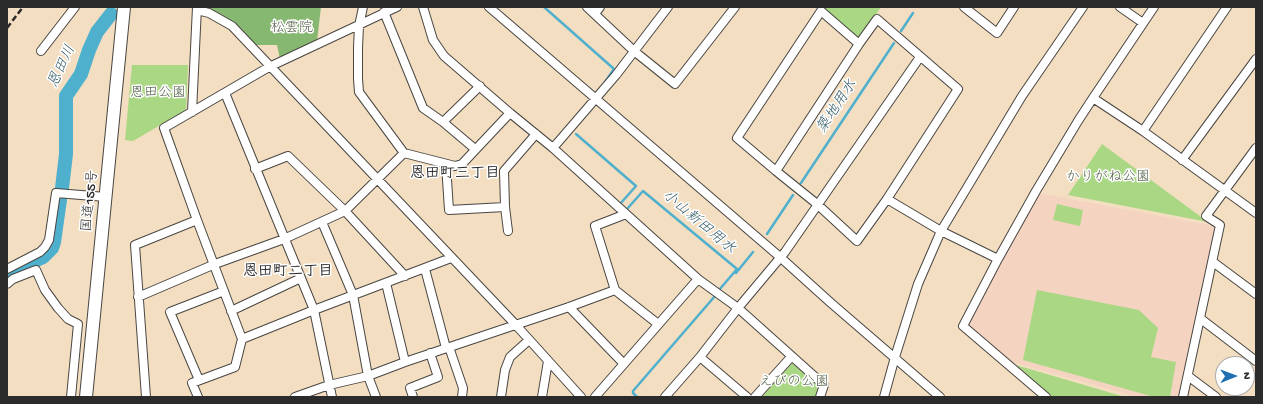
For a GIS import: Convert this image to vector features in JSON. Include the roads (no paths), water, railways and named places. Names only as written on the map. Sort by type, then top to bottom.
[{"type":"highway","name":"国道155号","points":[[86,397],[124,7]]},
{"type":"street","points":[[41,50],[75,7]]},
{"type":"street","points":[[363,7],[359,26],[358,56],[360,92],[404,153],[455,166],[462,164],[510,113]]},
{"type":"street","points":[[198,397],[192,383],[235,367],[242,339],[164,128],[269,66],[359,26],[384,12],[397,7]]},
{"type":"street","points":[[423,7],[433,40],[444,56],[553,148],[698,279],[738,308],[824,385],[820,397]]},
{"type":"street","points":[[489,7],[780,257],[940,397]]},
{"type":"street","points":[[587,7],[597,10],[634,51],[675,84],[735,7]]},
{"type":"street","points":[[553,148],[616,74],[668,7]]},
{"type":"street","points":[[964,7],[997,33],[1014,7]]},
{"type":"street","points":[[884,397],[918,284],[941,231],[1022,96],[1083,7]]},
{"type":"street","points":[[1120,7],[1143,23]]},
{"type":"street","points":[[1046,397],[963,326],[1036,191],[1078,121],[1154,7]]},
{"type":"street","points":[[1143,131],[1227,7]]},
{"type":"street","points":[[192,112],[197,8],[232,26],[515,324],[581,397]]},
{"type":"street","points":[[384,12],[423,108],[443,122],[475,149]]},
{"type":"street","points":[[776,171],[859,44],[878,19],[958,89],[887,199],[857,241],[818,204],[776,171],[736,138],[821,12],[859,44]]},
{"type":"street","points":[[665,397],[700,357],[780,257],[920,57]]},
{"type":"street","points":[[1182,160],[1256,59]]},
{"type":"street","points":[[443,122],[480,86]]},
{"type":"street","points":[[225,93],[314,310],[332,397]]},
{"type":"street","points":[[1094,98],[1143,131],[1256,214]]},
{"type":"street","points":[[508,231],[505,207],[504,172],[536,134]]},
{"type":"street","points":[[1183,397],[1220,226],[1206,216],[1256,148]]},
{"type":"street","points":[[138,297],[215,264],[284,239],[345,211],[404,153]]},
{"type":"street","points":[[256,169],[288,156],[345,211],[405,276]]},
{"type":"street","points":[[446,164],[449,210],[505,207]]},
{"type":"street","points":[[7,269],[45,248],[49,240],[56,193],[106,197]]},
{"type":"street","points":[[887,199],[941,231],[998,259]]},
{"type":"street","points":[[626,214],[595,226],[615,290],[658,324]]},
{"type":"street","points":[[146,397],[135,245],[197,220]]},
{"type":"street","points":[[322,222],[353,295],[368,376],[376,397]]},
{"type":"street","points":[[242,339],[451,258]]},
{"type":"street","points":[[1213,262],[1256,294]]},
{"type":"street","points":[[425,269],[448,347],[463,388],[462,397]]},
{"type":"street","points":[[7,284],[13,279],[36,270],[45,290],[58,308],[68,319],[78,324],[71,397]]},
{"type":"street","points":[[231,311],[301,278]]},
{"type":"street","points":[[595,397],[698,279]]},
{"type":"street","points":[[386,283],[405,362]]},
{"type":"street","points":[[295,397],[329,385],[368,376],[430,353],[570,307],[615,290]]},
{"type":"street","points":[[199,380],[170,312],[224,291]]},
{"type":"street","points":[[570,307],[624,364]]},
{"type":"street","points":[[1200,319],[1256,361]]},
{"type":"street","points":[[501,397],[505,370],[510,357],[528,340]]},
{"type":"street","points":[[413,397],[410,388],[438,377],[430,353]]},
{"type":"street","points":[[700,357],[747,397]]},
{"type":"street","points":[[755,397],[791,357]]},
{"type":"street","points":[[542,397],[548,361]]},
{"type":"street","points":[[1188,376],[1216,397]]},
{"type":"waterway","name":"小山新田用水","points":[[544,7],[614,69],[605,82]]},
{"type":"waterway","name":"築地用水","points":[[901,31],[913,13]]},
{"type":"waterway","name":"恩田川","points":[[62,188],[66,154],[66,96],[81,74],[97,32],[111,14]]},
{"type":"waterway","name":"築地用水","points":[[801,183],[894,43]]},
{"type":"waterway","name":"小山新田用水","points":[[576,134],[636,186],[620,204]]},
{"type":"waterway","name":"小山新田用水","points":[[627,209],[643,191],[737,269],[719,290]]},
{"type":"waterway","name":"築地用水","points":[[767,234],[793,195]]},
{"type":"waterway","name":"恩田川","points":[[7,275],[13,270],[43,257],[52,248],[60,200]]},
{"type":"waterway","name":"築地用水","points":[[736,273],[753,252]]},
{"type":"waterway","name":"小山新田用水","points":[[637,397],[633,391],[715,296]]},
{"type":"railway","points":[[7,28],[23,7]]},
{"type":"district","name":"恩田町三丁目","points":[[455,175]]},
{"type":"district","name":"恩田町二丁目","points":[[288,273]]},
{"type":"park label","name":"松雲院","points":[[292,29]]},
{"type":"park label","name":"恩田公園","points":[[158,94]]},
{"type":"park label","name":"かりがね公園","points":[[1108,178]]},
{"type":"park label","name":"えびの公園","points":[[794,383]]}]
